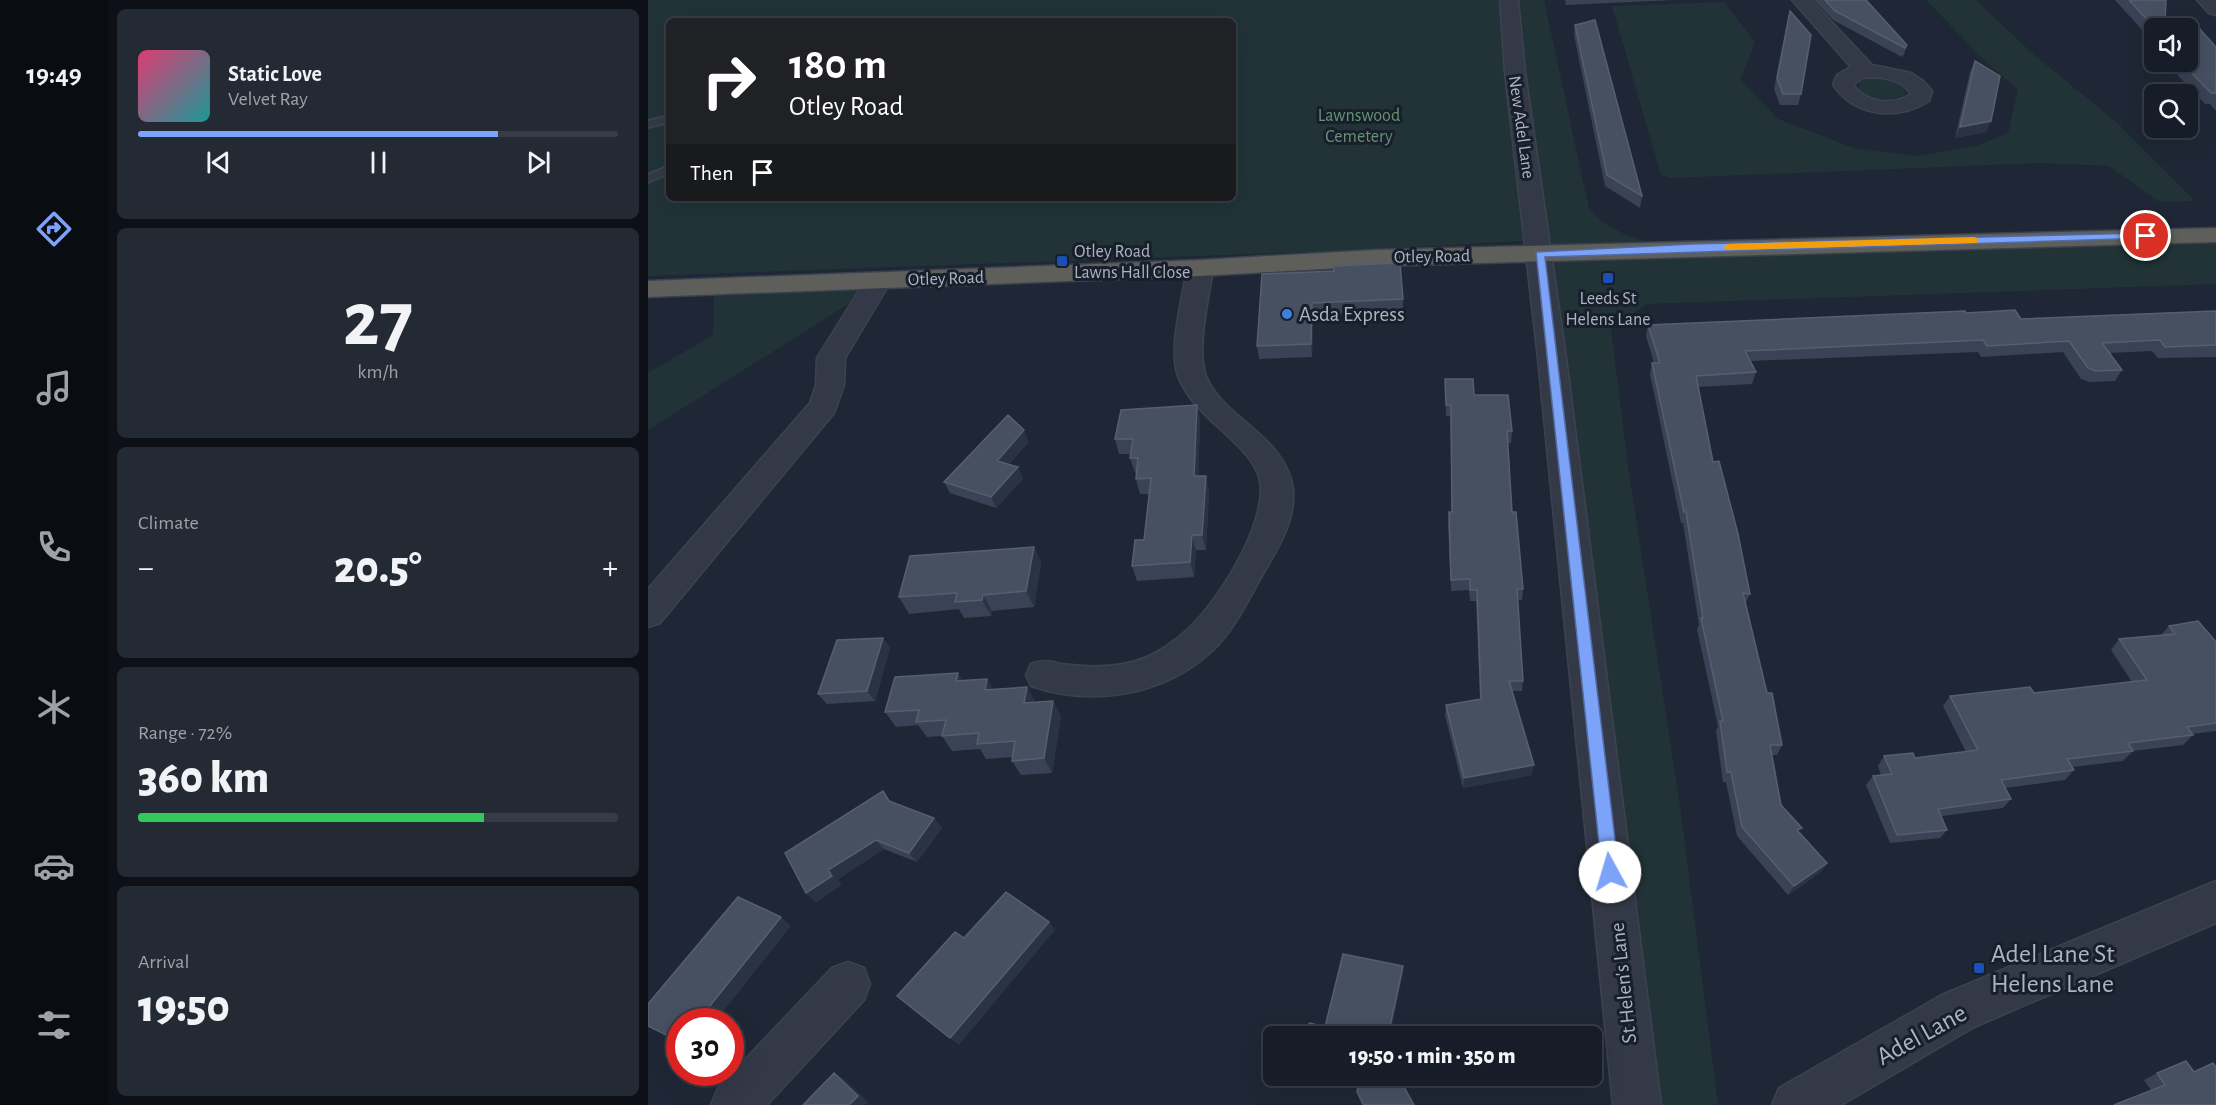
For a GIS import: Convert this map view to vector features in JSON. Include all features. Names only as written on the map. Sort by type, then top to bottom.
[{"type":"highway","name":"Otley Road","points":[[648,289],[1200,268],[1374,258],[2216,235]]},
{"type":"street","name":"New Adel Lane","points":[[1509,0],[1515,72],[1539,254]]},
{"type":"street","points":[[1801,0],[1866,71]]},
{"type":"street","points":[[2205,0],[2216,9]]},
{"type":"street","name":"St Helen's Lane","points":[[1539,254],[1637,1105]]},
{"type":"street","points":[[1044,675],[1063,681],[1087,683],[1138,677],[1164,666],[1191,648],[1218,621],[1259,552],[1274,515],[1277,489],[1272,467],[1258,449],[1214,410],[1192,375],[1190,360],[1200,268]]},
{"type":"street","points":[[648,613],[824,406],[830,385],[831,358],[878,281]]},
{"type":"street","name":"Adel Lane","points":[[1796,1105],[1958,1011],[2216,902]]},
{"type":"street","points":[[735,1105],[848,984]]},
{"type":"lane","points":[[648,124],[666,120]]},
{"type":"lane","points":[[648,179],[666,170]]},
{"type":"green space","name":"Lawnswood Cemetery","points":[[648,0],[1544,0],[1589,209],[1614,229],[1665,249],[2216,235],[2216,284],[1647,304],[1611,329],[1629,473],[1680,806],[1718,1105],[1637,1105],[1538,240],[1364,250],[648,276]]},
{"type":"green space","points":[[1926,0],[1976,0],[2033,54],[2115,121],[2195,201],[2160,202],[2109,166],[2041,163],[1672,178],[1661,175],[1612,6],[1724,2],[1755,42],[1740,80],[1778,119],[1854,148],[1918,156],[1976,146],[2008,133],[2018,90],[1982,58]]},
{"type":"green space","points":[[1879,76],[1894,80],[1904,86],[1905,94],[1894,99],[1880,99],[1868,95],[1858,87],[1860,80]]},
{"type":"green space","points":[[871,290],[648,430],[648,373],[713,335],[714,294]]},
{"type":"building","points":[[1825,0],[1866,0],[1907,45],[1905,48],[1835,11]]},
{"type":"building","points":[[2129,0],[2166,0],[2165,18],[2146,18]]},
{"type":"building","points":[[1790,11],[1811,35],[1801,94],[1783,94],[1777,78]]},
{"type":"building","points":[[1595,20],[1642,196],[1607,175],[1575,25]]},
{"type":"building","points":[[2198,27],[2216,47],[2216,93],[2211,93],[2191,72],[2198,72]]},
{"type":"building","points":[[1975,61],[2000,76],[1991,121],[1960,127]]},
{"type":"building","points":[[1400,263],[1403,299],[1312,303],[1311,344],[1257,346],[1262,274],[1334,271],[1333,266]]},
{"type":"building","points":[[2015,310],[2021,319],[2216,311],[2216,345],[2165,347],[2160,340],[2102,343],[2122,370],[2096,371],[2088,368],[2069,341],[1987,346],[1983,340],[1745,351],[1756,372],[1696,376],[1713,462],[1719,461],[1738,534],[1750,594],[1743,593],[1767,693],[1772,693],[1782,745],[1770,745],[1781,805],[1802,828],[1797,830],[1827,863],[1794,886],[1742,827],[1731,772],[1727,772],[1720,721],[1723,721],[1701,618],[1703,618],[1686,512],[1684,512],[1652,363],[1660,363],[1648,325]]},
{"type":"building","points":[[1445,379],[1473,379],[1474,395],[1508,395],[1512,431],[1507,431],[1512,512],[1516,512],[1523,589],[1517,589],[1523,681],[1509,681],[1534,765],[1464,778],[1446,705],[1481,699],[1477,590],[1470,590],[1470,579],[1451,580],[1449,512],[1452,512],[1451,405],[1446,405]]},
{"type":"building","points":[[1197,405],[1194,476],[1206,476],[1202,535],[1192,535],[1190,562],[1132,566],[1135,540],[1144,540],[1151,478],[1136,479],[1138,458],[1130,458],[1133,439],[1115,439],[1121,410]]},
{"type":"building","points":[[1008,415],[1024,430],[997,461],[1018,467],[991,497],[944,482]]},
{"type":"building","points":[[1034,547],[1026,591],[983,595],[982,600],[955,602],[957,593],[899,597],[910,556]]},
{"type":"building","points":[[2198,621],[2216,642],[2216,723],[2187,727],[2193,735],[2128,743],[2133,751],[2067,759],[2074,770],[2001,780],[2011,799],[1938,809],[1947,830],[1897,835],[1873,776],[1892,774],[1884,756],[1913,753],[1915,758],[1978,750],[1950,696],[2030,687],[2034,693],[2147,680],[2119,639],[2175,634],[2169,626]]},
{"type":"building","points":[[883,638],[867,691],[818,694],[837,640]]},
{"type":"building","points":[[958,673],[956,681],[987,679],[985,690],[1027,687],[1024,703],[1053,701],[1044,758],[1012,761],[1015,741],[977,744],[979,733],[942,736],[946,720],[916,722],[919,710],[885,712],[895,677]]},
{"type":"building","points":[[883,791],[889,801],[934,818],[909,853],[876,840],[828,870],[832,876],[806,893],[785,853]]},
{"type":"building","points":[[1006,892],[1049,922],[950,1038],[897,996],[955,932],[964,938]]},
{"type":"building","points":[[738,897],[781,917],[708,1008],[666,1008],[666,1035],[648,1026],[648,1004]]},
{"type":"building","points":[[1343,954],[1403,966],[1390,1026],[1325,1026]]},
{"type":"building","points":[[1310,1023],[1321,1026],[1306,1026]]},
{"type":"building","points":[[2186,1061],[2194,1072],[2213,1063],[2216,1067],[2216,1105],[2114,1105],[2165,1085],[2157,1073]]},
{"type":"building","points":[[834,1073],[858,1096],[849,1105],[803,1105]]},
{"type":"building","points":[[1358,1086],[1404,1086],[1414,1105],[1364,1105],[1357,1092]]},
{"type":"slow traffic","points":[[1728,247],[1974,241]]},
{"type":"place","name":"Otley Road Lawns Hall Close","points":[[1062,261]]},
{"type":"place","name":"Leeds St Helens Lane","points":[[1608,278]]},
{"type":"place","name":"Asda Express","points":[[1287,314]]},
{"type":"place","name":"Adel Lane St Helens Lane","points":[[1979,968]]},
{"type":"route","points":[[1610,872],[1539,254],[2146,236]]}]
